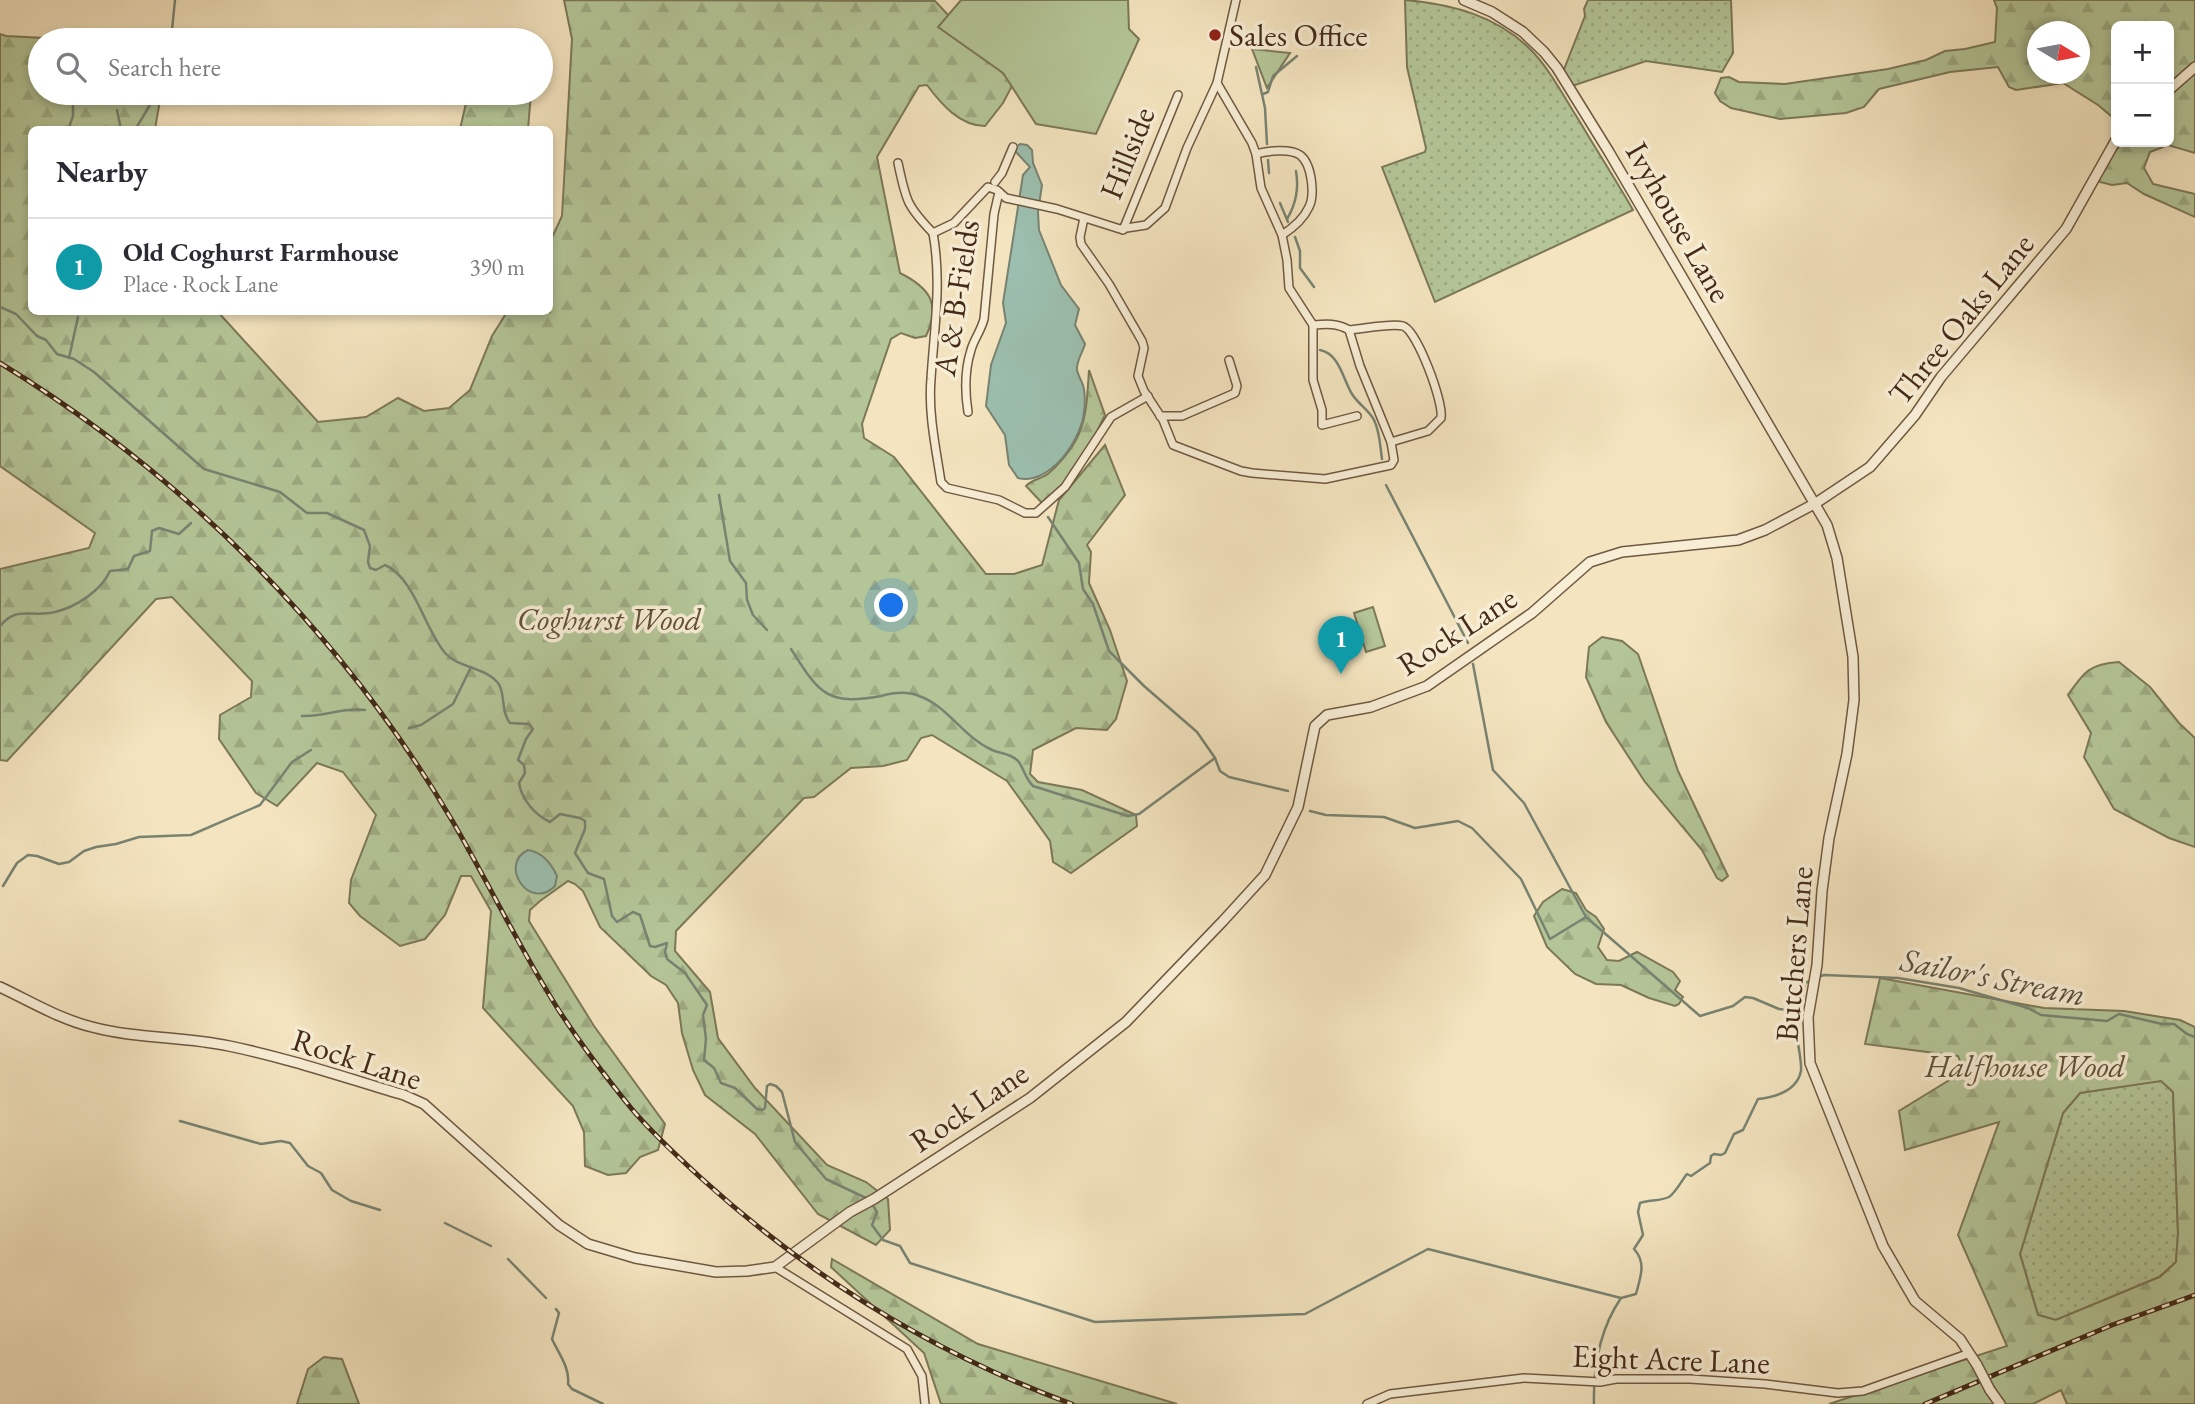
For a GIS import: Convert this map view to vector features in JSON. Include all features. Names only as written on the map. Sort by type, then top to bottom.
[{"type":"street","name":"Ivyhouse Lane","points":[[1464,0],[1492,12],[1516,27],[1537,44],[1557,68],[1816,503]]},
{"type":"street","points":[[933,233],[954,223],[984,188],[988,187],[999,192],[1002,197],[1043,206],[1123,230],[1146,225],[1166,208],[1187,148],[1217,83],[1235,1]]},
{"type":"street","points":[[2174,86],[2195,67]]},
{"type":"street","points":[[1217,83],[1252,143],[1261,188],[1282,235],[1289,288],[1313,325],[1313,380],[1321,401],[1322,425],[1357,416]]},
{"type":"street","name":"Hillside","points":[[1123,230],[1178,96]]},
{"type":"street","points":[[995,182],[1002,173],[1013,147]]},
{"type":"street","name":"Three Oaks Lane","points":[[1816,503],[1870,467],[1890,447],[1941,377],[2066,229],[2112,147]]},
{"type":"street","points":[[1256,154],[1265,151],[1295,153],[1304,160],[1309,174],[1313,187],[1309,207],[1296,226],[1282,235]]},
{"type":"street","points":[[898,163],[906,201],[933,233],[938,263],[936,343],[930,381],[941,482],[947,488],[999,499],[1025,513],[1036,513],[1065,487],[1111,417],[1147,396]]},
{"type":"street","name":"A & B-Fields","points":[[968,412],[970,351],[981,333],[984,319],[994,214],[999,192]]},
{"type":"street","points":[[1084,218],[1081,244],[1109,284],[1142,341],[1144,348],[1138,376],[1172,445],[1241,471],[1325,479],[1391,465],[1394,460],[1391,442],[1360,366],[1349,330]]},
{"type":"street","points":[[1313,325],[1329,324],[1349,330],[1402,325],[1411,330],[1433,382],[1442,412],[1437,423],[1428,431],[1391,442]]},
{"type":"street","points":[[1160,416],[1182,416],[1234,394],[1237,386],[1229,360]]},
{"type":"street","name":"Butchers Lane","points":[[1816,503],[1827,525],[1837,558],[1853,657],[1854,700],[1829,838],[1814,985],[1808,1017],[1810,1063],[1882,1246],[1915,1301],[1960,1339],[2000,1404]]},
{"type":"street","name":"Rock Lane","points":[[0,986],[64,1018],[93,1027],[137,1036],[179,1038],[230,1046],[404,1095],[424,1104],[559,1225],[597,1247],[635,1258],[716,1272],[775,1267],[850,1212],[865,1205],[1030,1098],[1126,1022],[1265,875],[1298,807],[1315,726],[1327,715],[1371,707],[1427,686],[1532,612],[1590,562],[1622,552],[1738,540],[1765,530],[1816,503]]},
{"type":"street","points":[[775,1267],[907,1349],[922,1376],[925,1404]]},
{"type":"street","name":"Eight Acre Lane","points":[[1367,1404],[1390,1394],[1524,1378],[1589,1382],[1616,1379],[1690,1379],[1838,1393],[1863,1391],[1970,1353]]},
{"type":"green space","name":"Coghurst Wood","points":[[564,0],[935,1],[1013,84],[1003,103],[985,126],[959,118],[927,85],[919,86],[877,157],[900,273],[925,291],[930,298],[932,315],[926,336],[915,338],[901,333],[891,339],[862,424],[864,438],[894,457],[986,574],[1014,574],[1042,565],[1059,500],[1105,445],[1125,495],[1087,545],[1091,552],[1089,583],[1110,630],[1127,681],[1116,719],[1107,730],[1076,728],[1033,750],[1030,774],[1038,782],[1082,790],[1136,815],[1137,826],[1071,873],[1053,862],[1050,841],[1007,781],[932,735],[921,738],[907,760],[883,766],[851,768],[814,797],[804,798],[676,931],[675,951],[710,992],[718,1038],[755,1088],[827,1165],[866,1182],[888,1199],[890,1230],[876,1245],[818,1214],[755,1134],[705,1095],[693,1070],[682,1033],[678,1003],[666,985],[651,976],[600,927],[583,891],[568,881],[530,910],[529,921],[594,1026],[665,1124],[658,1150],[640,1157],[626,1173],[608,1175],[585,1166],[584,1132],[573,1106],[483,1008],[491,911],[471,876],[461,876],[445,915],[425,939],[400,946],[360,916],[349,903],[351,880],[376,815],[343,772],[317,763],[277,806],[256,793],[219,739],[220,715],[251,697],[252,681],[172,597],[156,599],[7,761],[0,760],[0,569],[89,548],[95,533],[0,466],[0,34],[28,37],[28,105],[159,106],[156,126],[28,126],[28,315],[221,315],[318,422],[366,417],[398,398],[424,411],[449,408],[470,390],[492,336],[505,315],[553,315],[553,236],[562,216],[572,39]]},
{"type":"green space","points":[[961,0],[1128,0],[1129,29],[1139,39],[1096,134],[1036,124],[1003,73],[938,27]]},
{"type":"green space","points":[[1405,0],[1440,5],[1473,14],[1519,39],[1532,51],[1558,85],[1633,210],[1435,302],[1382,167],[1425,152],[1426,148],[1407,67]]},
{"type":"green space","points":[[1588,0],[1731,0],[1733,53],[1722,72],[1646,61],[1572,86],[1563,72],[1585,16],[1584,9]]},
{"type":"green space","points":[[1994,0],[2195,0],[2195,65],[2174,84],[2174,21],[2111,21],[2111,116],[2065,84],[2090,84],[2090,21],[2027,21],[2027,84],[2056,84],[2016,90],[2009,87],[1998,67],[1950,72],[1879,89],[1864,107],[1846,113],[1780,119],[1731,108],[1720,101],[1715,93],[1721,78],[1729,77],[1739,82],[1785,84],[1888,69],[1926,60],[1945,51],[1995,42],[1997,8]]},
{"type":"green space","points":[[1252,49],[1290,53],[1267,88]]},
{"type":"green space","points":[[2195,73],[2195,153],[2174,147],[2174,92]]},
{"type":"green space","points":[[466,105],[530,105],[528,126],[461,126]]},
{"type":"green space","points":[[2119,147],[2163,147],[2150,152],[2144,168],[2153,184],[2195,194],[2195,217],[2144,194],[2127,183],[2112,185],[2100,182],[2098,176]]},
{"type":"green space","points":[[1089,370],[1105,415],[1078,471],[1042,503],[1026,486],[1049,473],[1077,438],[1085,414]]},
{"type":"green space","points":[[1373,607],[1385,646],[1366,652],[1354,613]]},
{"type":"green space","points":[[1602,637],[1622,641],[1638,654],[1678,771],[1728,876],[1722,881],[1717,878],[1702,850],[1645,782],[1606,722],[1586,677],[1589,647]]},
{"type":"green space","points":[[2119,662],[2150,687],[2195,738],[2195,847],[2169,838],[2114,809],[2084,757],[2091,733],[2068,695],[2079,680],[2094,667]]},
{"type":"green space","points":[[1562,889],[1576,893],[1586,910],[1596,917],[1604,929],[1598,947],[1607,960],[1619,961],[1637,952],[1673,972],[1680,981],[1675,990],[1683,997],[1679,1004],[1675,1006],[1649,998],[1621,985],[1596,984],[1575,974],[1547,947],[1534,916],[1543,902]]},
{"type":"green space","name":"Halfhouse Wood","points":[[1880,978],[2044,1008],[2124,1011],[2180,1020],[2195,1027],[2195,1404],[2067,1404],[2061,1390],[2033,1404],[1829,1404],[2007,1346],[1958,1235],[1999,1122],[1905,1150],[1899,1111],[1964,1071],[1958,1056],[1865,1044]],"holes":[[[2161,1081],[2173,1092],[2178,1233],[2176,1262],[2160,1277],[2056,1320],[2038,1315],[2020,1254],[2063,1113],[2080,1093]]]},
{"type":"green space","points":[[2161,1080],[2173,1092],[2178,1233],[2176,1262],[2159,1277],[2056,1320],[2038,1315],[2020,1254],[2063,1113],[2080,1093]]},
{"type":"green space","points":[[832,1259],[978,1344],[1177,1404],[941,1404],[924,1353],[831,1267]]},
{"type":"green space","points":[[324,1357],[342,1359],[359,1404],[297,1404],[308,1369]]},
{"type":"shaded area","points":[[1020,144],[1027,145],[1032,150],[1033,163],[1042,185],[1038,212],[1039,230],[1061,285],[1079,309],[1075,325],[1085,344],[1077,367],[1084,388],[1085,402],[1077,436],[1062,459],[1041,475],[1030,479],[1018,478],[1009,465],[1005,435],[986,406],[991,365],[1006,323],[1003,303],[1023,175],[1030,167],[1015,151]]},
{"type":"shaded area","points":[[528,850],[546,859],[557,876],[555,886],[545,892],[527,890],[520,883],[516,865],[519,857]]},
{"type":"waterway","points":[[172,28],[175,0]]},
{"type":"waterway","points":[[1263,94],[1268,92],[1273,76],[1297,56]]},
{"type":"waterway","points":[[1256,67],[1265,108],[1267,144]]},
{"type":"waterway","points":[[69,126],[73,105]]},
{"type":"waterway","points":[[137,126],[150,105]]},
{"type":"waterway","points":[[117,110],[120,126]]},
{"type":"waterway","points":[[1268,160],[1269,173]]},
{"type":"waterway","points":[[1287,219],[1296,196],[1296,171]]},
{"type":"waterway","points":[[1280,203],[1288,222]]},
{"type":"waterway","points":[[1295,237],[1300,251],[1300,268],[1314,287]]},
{"type":"waterway","points":[[0,307],[16,314],[37,336],[46,340],[57,354],[74,359],[94,372],[204,469],[280,492],[307,513],[327,513],[364,530],[370,546],[370,568],[376,570],[385,565],[395,572],[412,593],[446,654],[451,659],[493,678],[502,692],[505,713],[510,723],[529,724],[533,729],[518,760],[524,765],[525,773],[519,783],[526,801],[534,811],[550,822],[560,814],[585,821],[585,829],[575,853],[588,873],[604,879],[612,916],[617,922],[633,912],[640,915],[650,946],[667,943],[667,959],[685,973],[707,1005],[703,1015],[706,1039],[704,1060],[714,1068],[721,1083],[735,1088],[757,1109],[762,1110],[765,1108],[767,1086],[776,1086],[782,1092],[795,1142],[826,1179],[868,1199]]},
{"type":"waterway","points":[[69,358],[78,317]]},
{"type":"waterway","points":[[1320,350],[1327,352],[1337,362],[1352,394],[1374,420],[1382,459]]},
{"type":"waterway","points":[[1386,485],[1468,643]]},
{"type":"waterway","points":[[719,495],[730,561],[746,583],[747,600],[753,615],[767,630]]},
{"type":"waterway","points":[[1048,517],[1079,563],[1083,589],[1093,604],[1109,651],[1197,732],[1215,758],[1220,771],[1229,777],[1288,791]]},
{"type":"waterway","points":[[0,626],[19,614],[55,612],[79,602],[101,585],[110,571],[128,569],[134,556],[150,551],[152,531],[159,528],[179,534],[191,523]]},
{"type":"waterway","points":[[791,649],[809,676],[826,693],[848,699],[900,693],[919,696],[939,707],[982,744],[1017,760],[1033,786],[1128,816],[1139,814],[1215,758]]},
{"type":"waterway","points":[[1473,664],[1493,770],[1524,803],[1586,917],[1700,1016],[1733,1006],[1745,997],[1779,1009],[1800,1011]]},
{"type":"waterway","points":[[409,728],[421,725],[453,704],[471,667]]},
{"type":"waterway","points":[[302,716],[365,710]]},
{"type":"waterway","points":[[3,886],[17,863],[28,855],[59,864],[69,862],[84,851],[139,837],[191,835],[260,805],[292,762],[311,750]]},
{"type":"waterway","points":[[1310,811],[1326,815],[1384,817],[1415,828],[1458,821],[1472,828],[1521,879],[1550,939],[1586,917]]},
{"type":"waterway","name":"Sailor's Stream","points":[[1818,977],[1898,978],[1959,988],[2028,1008],[2041,1015],[2107,1021],[2119,1014],[2162,1024],[2174,1024],[2195,1037]]},
{"type":"waterway","points":[[872,1204],[877,1212],[872,1225],[883,1240],[900,1246],[910,1263],[1095,1322],[1305,1314],[1428,1249],[1621,1298],[1636,1294],[1641,1276],[1640,1260],[1634,1249],[1643,1235],[1638,1212],[1640,1203],[1669,1197],[1687,1174],[1691,1176],[1710,1163],[1714,1154],[1725,1153],[1734,1134],[1743,1130],[1758,1099],[1784,1092],[1799,1078],[1801,1067],[1798,1026],[1805,983],[1812,980]]},
{"type":"waterway","points":[[180,1121],[261,1144],[281,1141],[290,1143],[308,1166],[321,1173],[332,1190],[351,1201],[380,1210]]},
{"type":"waterway","points":[[445,1223],[491,1246]]},
{"type":"waterway","points":[[508,1259],[546,1298]]},
{"type":"waterway","points":[[1594,1404],[1599,1349],[1608,1322],[1621,1298]]},
{"type":"waterway","points":[[556,1309],[559,1313],[552,1339],[566,1367],[568,1384],[572,1389],[603,1404]]},
{"type":"railway","points":[[0,363],[68,407],[133,456],[196,509],[255,565],[310,624],[362,687],[410,753],[453,822],[566,1022],[621,1096],[665,1144],[742,1214],[785,1248],[876,1309],[971,1361],[1072,1404]]},
{"type":"railway","points":[[1925,1404],[2112,1325],[2195,1295]]},
{"type":"place","name":"Sales Office","points":[[1215,35]]},
{"type":"place","name":"Old Coghurst Farmhouse","points":[[1341,674]]}]
